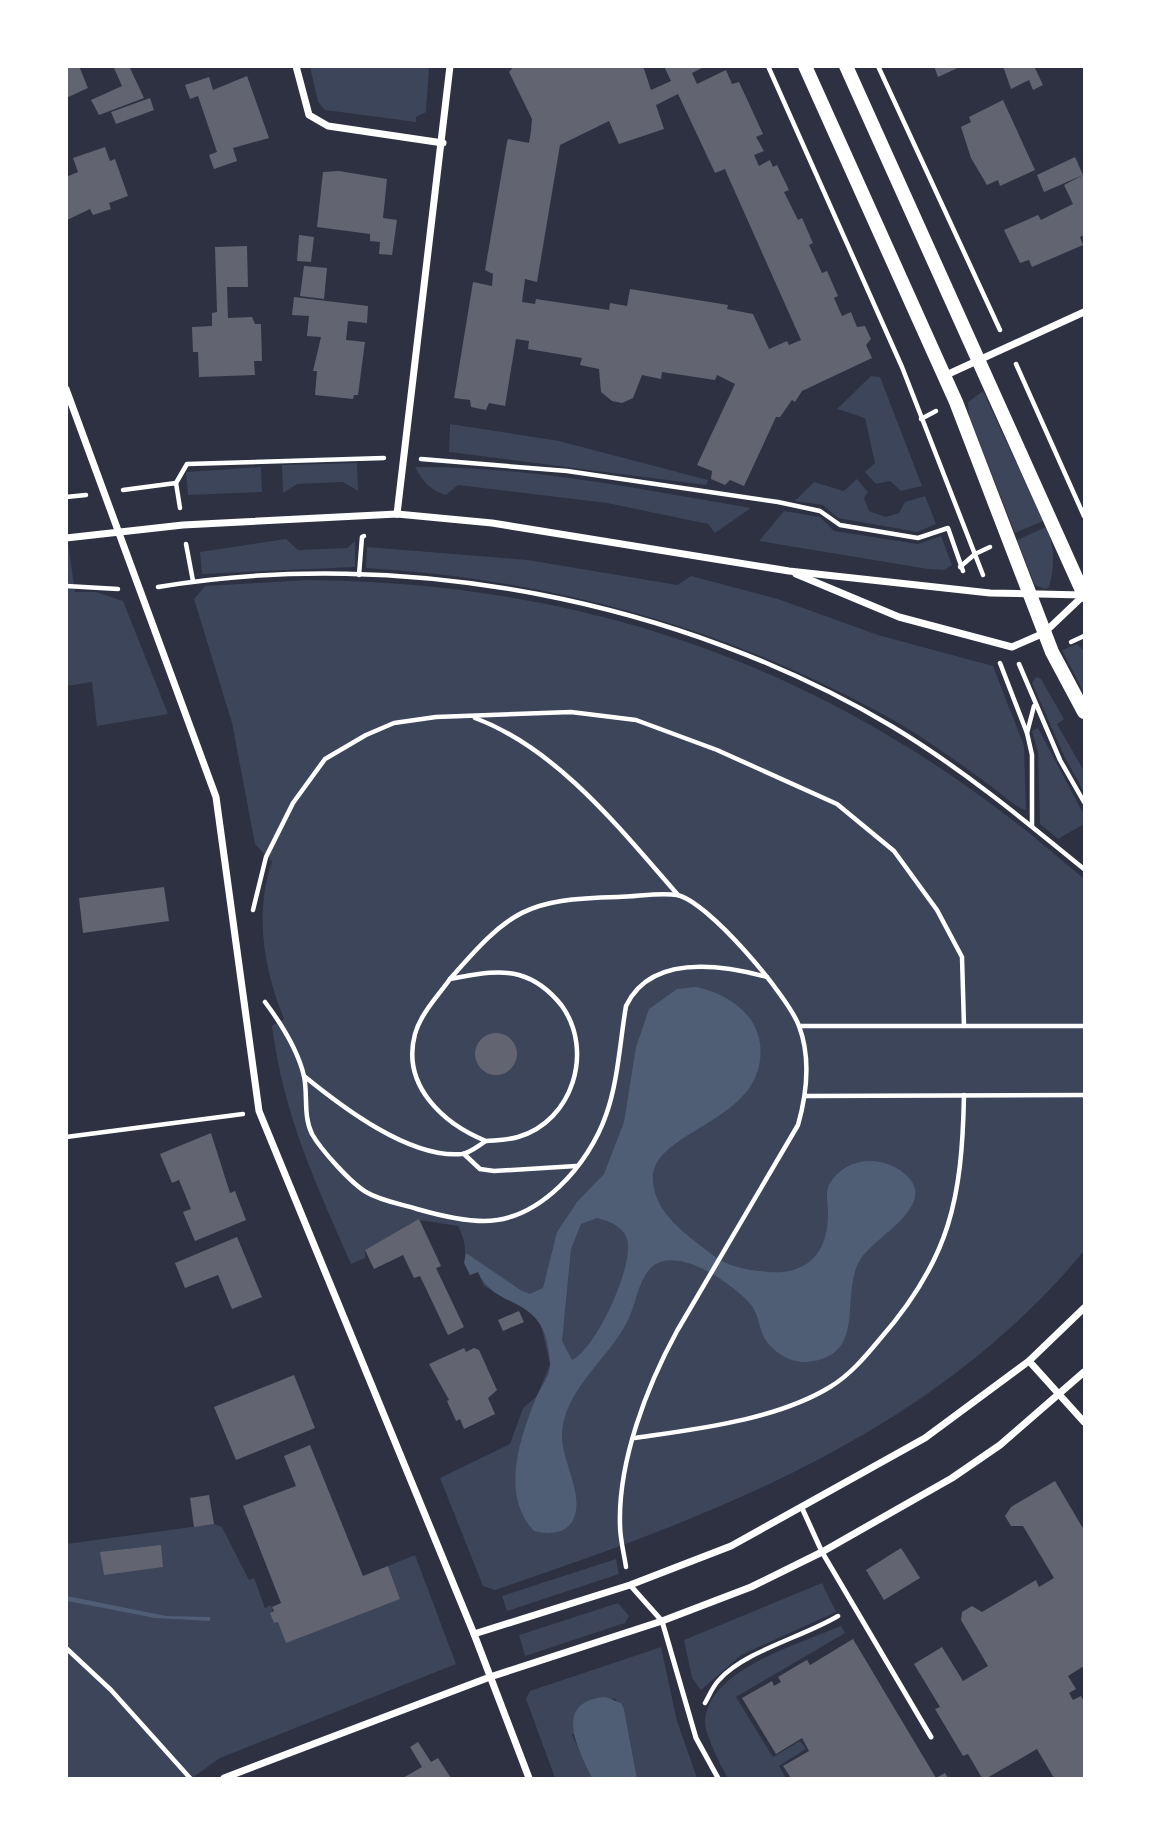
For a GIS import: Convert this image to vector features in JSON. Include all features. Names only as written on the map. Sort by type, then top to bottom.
[{"type":"main road","points":[[805,66],[944,376],[1044,633],[1084,712]]},
{"type":"main road","points":[[846,66],[1084,595]]},
{"type":"street","points":[[296,66],[309,115],[328,126],[443,143]]},
{"type":"street","points":[[397,514],[450,66]]},
{"type":"street","points":[[944,376],[1084,312]]},
{"type":"street","points":[[66,389],[216,797],[242,971],[259,1111],[474,1634],[529,1779]]},
{"type":"street","points":[[66,538],[117,531],[397,514],[492,523],[789,572],[990,593],[1084,595]]},
{"type":"street","points":[[789,572],[899,617],[1012,647],[1044,633],[1084,595]]},
{"type":"street","points":[[474,1634],[630,1585],[731,1546],[925,1438],[1029,1361],[1084,1308]]},
{"type":"street","points":[[1029,1361],[1084,1422]]},
{"type":"street","points":[[224,1779],[490,1677],[662,1621],[751,1587],[822,1552],[953,1478],[1000,1445],[1084,1372]]},
{"type":"lane","points":[[802,1508],[822,1552],[931,1737]]},
{"type":"lane","points":[[630,1585],[662,1621],[692,1724],[718,1779]]},
{"type":"path","points":[[768,66],[902,367],[990,593]]},
{"type":"path","points":[[878,66],[1009,347],[1084,516]]},
{"type":"path","points":[[176,483],[187,464],[404,458],[567,471],[778,502],[820,511],[840,525],[918,538],[948,528],[971,591]]},
{"type":"path","points":[[359,575],[362,537],[397,514]]},
{"type":"path","points":[[66,586],[141,590],[202,579],[359,575],[469,583],[546,595],[696,636],[836,696],[893,727],[980,785],[1084,869]]},
{"type":"path","points":[[991,641],[1027,733],[1032,755],[1032,826]]},
{"type":"path","points":[[1012,647],[1059,760],[1084,802]]},
{"type":"path","points":[[1027,733],[1034,705]]},
{"type":"path","points":[[251,917],[259,877],[274,839],[293,803],[325,760],[366,735],[394,723],[436,717],[571,712],[636,720],[717,750],[837,804],[894,851],[937,910],[957,945],[964,969],[964,1026]]},
{"type":"path","points":[[472,717],[512,734],[572,782],[631,841],[678,895],[727,933],[781,992],[799,1026],[807,1068],[806,1096],[790,1143],[658,1365],[625,1475],[620,1525],[630,1585]]},
{"type":"path","points":[[486,1141],[458,1130],[439,1115],[426,1097],[417,1074],[413,1054],[414,1035],[422,1017],[450,979],[495,930],[537,905],[567,898],[678,895]]},
{"type":"path","points":[[242,971],[280,1021],[304,1076],[305,1102],[312,1133],[366,1192],[385,1200],[452,1217],[485,1221],[509,1217],[555,1192],[576,1166],[607,1113],[626,1006],[632,993],[661,974],[677,969],[721,968],[767,977]]},
{"type":"path","points":[[450,979],[499,972],[529,979],[555,996],[568,1014],[576,1034],[578,1051],[576,1078],[558,1109],[520,1137],[486,1141],[464,1154]]},
{"type":"path","points":[[799,1026],[1084,1026]]},
{"type":"path","points":[[304,1076],[341,1107],[393,1136],[428,1150],[464,1154],[481,1169],[494,1171],[576,1166]]},
{"type":"path","points":[[635,1438],[747,1418],[830,1388],[853,1370],[893,1324],[921,1285],[936,1260],[951,1224],[960,1183],[964,1095]]},
{"type":"path","points":[[806,1096],[1084,1095]]},
{"type":"path","points":[[66,1137],[259,1111]]},
{"type":"path","points":[[692,1724],[719,1680],[743,1661],[813,1631],[854,1607]]},
{"type":"path","points":[[66,1648],[111,1690],[190,1779]]},
{"type":"shaded area","points":[[310,67],[429,67],[426,112],[416,117],[416,122],[325,110],[318,102]]},
{"type":"shaded area","points":[[871,376],[880,377],[922,486],[901,491],[890,481],[876,484],[865,472],[875,463],[865,418],[837,409]]},
{"type":"shaded area","points":[[983,391],[1043,521],[1015,533],[969,416],[968,402]]},
{"type":"shaded area","points":[[450,424],[559,441],[708,480],[706,485],[449,452]]},
{"type":"shaded area","points":[[357,463],[358,491],[343,482],[297,484],[283,493],[282,465]]},
{"type":"shaded area","points":[[261,467],[262,492],[188,495],[186,472]]},
{"type":"shaded area","points":[[415,467],[500,470],[542,475],[626,486],[751,508],[715,533],[708,524],[607,503],[458,485],[446,495],[428,485]]},
{"type":"shaded area","points":[[857,479],[868,492],[864,498],[869,511],[886,517],[899,513],[905,502],[925,496],[936,524],[917,532],[838,518],[823,505],[795,501],[814,482],[844,491]]},
{"type":"shaded area","points":[[784,511],[820,517],[834,531],[918,544],[941,536],[952,565],[944,570],[928,569],[759,541]]},
{"type":"shaded area","points":[[1046,527],[1051,542],[1053,564],[1049,587],[1045,589],[1035,585],[1017,540]]},
{"type":"shaded area","points":[[66,529],[75,592],[96,592],[123,601],[168,714],[97,726],[92,682],[67,686]]},
{"type":"shaded area","points":[[286,539],[298,550],[347,548],[355,541],[355,567],[202,574],[200,552]]},
{"type":"shaded area","points":[[367,547],[528,560],[677,585],[691,576],[778,599],[878,635],[993,666],[1024,746],[1026,810],[930,743],[887,717],[813,679],[752,653],[690,630],[564,595],[433,574],[366,568]]},
{"type":"shaded area","points":[[308,580],[419,586],[525,600],[627,623],[724,656],[819,697],[910,748],[998,809],[1084,879],[1084,1251],[1024,1315],[959,1371],[889,1419],[815,1461],[738,1498],[659,1531],[495,1590],[483,1586],[440,1478],[510,1444],[523,1408],[537,1396],[550,1364],[540,1321],[528,1309],[484,1286],[478,1272],[470,1275],[464,1240],[458,1226],[419,1220],[365,1250],[365,1258],[351,1264],[302,1148],[277,1058],[272,1026],[284,1019],[271,981],[263,922],[263,902],[272,862],[255,844],[232,723],[194,599],[205,586]]},
{"type":"shaded area","points":[[1077,644],[1084,651],[1084,693],[1062,650]]},
{"type":"shaded area","points":[[1036,677],[1041,679],[1064,719],[1057,724],[1084,771],[1084,792],[1065,758],[1032,683]]},
{"type":"shaded area","points":[[1038,728],[1084,815],[1084,824],[1058,839],[1040,824],[1038,752],[1032,731]]},
{"type":"shaded area","points":[[677,989],[704,989],[721,995],[736,1005],[754,1025],[761,1050],[759,1066],[751,1086],[719,1116],[666,1152],[656,1165],[653,1181],[655,1193],[667,1215],[685,1233],[727,1263],[740,1268],[782,1272],[805,1265],[820,1250],[827,1227],[828,1188],[836,1175],[845,1168],[866,1161],[889,1164],[908,1177],[915,1188],[914,1200],[909,1211],[860,1260],[854,1274],[845,1337],[838,1349],[826,1357],[801,1362],[788,1359],[777,1352],[765,1339],[752,1306],[732,1287],[703,1269],[673,1260],[660,1262],[649,1270],[627,1322],[577,1391],[564,1421],[563,1447],[576,1497],[575,1515],[568,1526],[559,1532],[534,1531],[524,1517],[518,1501],[516,1466],[524,1430],[549,1372],[547,1340],[540,1324],[530,1313],[497,1294],[486,1285],[478,1272],[470,1275],[464,1263],[466,1253],[522,1291],[530,1294],[543,1288],[557,1232],[577,1202],[604,1174],[624,1122],[636,1047],[649,1009]],"holes":[[[597,1218],[615,1225],[625,1234],[628,1251],[619,1285],[602,1323],[582,1353],[572,1360],[562,1341],[571,1249],[581,1224]]]},
{"type":"shaded area","points":[[214,1524],[222,1527],[249,1580],[254,1578],[265,1608],[271,1605],[274,1623],[400,1599],[388,1566],[415,1555],[456,1664],[220,1758],[192,1778],[67,1778],[66,1544]]},
{"type":"shaded area","points":[[616,1559],[619,1574],[507,1611],[502,1596]]},
{"type":"shaded area","points":[[822,1583],[836,1612],[741,1655],[701,1690],[692,1678],[684,1640]]},
{"type":"shaded area","points":[[67,1596],[166,1616],[210,1617],[210,1621],[155,1618],[67,1601]]},
{"type":"shaded area","points":[[618,1603],[629,1616],[625,1623],[525,1656],[519,1635]]},
{"type":"shaded area","points":[[841,1626],[845,1633],[736,1697],[773,1757],[800,1741],[806,1749],[779,1766],[786,1778],[728,1778],[706,1728],[709,1704],[721,1688],[758,1661]]},
{"type":"shaded area","points":[[661,1647],[677,1721],[697,1778],[637,1778],[624,1709],[614,1698],[572,1735],[592,1778],[555,1778],[526,1699],[530,1691]]},
{"type":"shaded area","points":[[605,1697],[621,1703],[624,1709],[637,1778],[592,1778],[581,1754],[573,1729],[574,1717],[578,1708],[588,1701]]},
{"type":"building","points":[[66,66],[79,66],[88,88],[66,98]]},
{"type":"building","points":[[129,66],[144,98],[99,115],[91,100],[122,86],[114,68]]},
{"type":"building","points":[[514,66],[643,66],[651,90],[671,81],[664,66],[706,66],[692,73],[697,84],[726,70],[732,84],[739,82],[763,134],[756,137],[764,151],[754,155],[759,166],[770,160],[773,167],[777,165],[789,190],[784,192],[798,220],[802,218],[813,243],[809,245],[822,273],[827,271],[838,296],[834,298],[842,316],[851,312],[857,327],[865,326],[871,339],[866,345],[872,358],[802,391],[795,402],[792,400],[780,417],[776,417],[744,486],[730,480],[725,485],[711,479],[712,471],[697,465],[735,384],[717,375],[715,380],[662,372],[661,379],[642,375],[633,398],[622,403],[612,401],[601,392],[599,369],[580,365],[582,358],[528,349],[529,341],[516,339],[505,406],[489,403],[486,410],[471,407],[470,400],[454,398],[473,282],[492,286],[493,274],[485,270],[507,142],[508,139],[529,143],[532,119],[509,72]],"holes":[[[678,94],[715,173],[725,169],[801,340],[789,345],[787,341],[769,349],[753,314],[727,309],[728,305],[630,289],[627,306],[610,303],[609,310],[536,299],[535,304],[522,302],[525,279],[537,282],[560,145],[609,121],[619,144],[664,129],[656,105]]]},
{"type":"building","points":[[934,66],[962,66],[938,77]]},
{"type":"building","points":[[1003,66],[1034,66],[1043,85],[1033,90],[1029,80],[1011,89]]},
{"type":"building","points":[[247,76],[269,138],[233,148],[237,161],[214,169],[209,155],[217,152],[198,96],[190,99],[185,85],[209,77],[213,90]]},
{"type":"building","points":[[150,98],[154,110],[116,124],[111,112]]},
{"type":"building","points":[[1003,100],[1035,170],[1000,186],[998,180],[987,185],[971,158],[961,127],[971,122],[969,117]]},
{"type":"building","points":[[105,147],[110,161],[115,159],[128,196],[109,203],[111,209],[93,215],[90,209],[67,220],[66,177],[78,172],[73,158]]},
{"type":"building","points":[[1075,157],[1083,175],[1044,192],[1037,175]]},
{"type":"building","points":[[339,171],[387,179],[383,218],[397,220],[392,255],[379,254],[380,242],[370,241],[370,234],[317,227],[323,172]]},
{"type":"building","points":[[1083,175],[1084,235],[1080,237],[1083,245],[1032,267],[1029,260],[1020,263],[1004,230],[1038,215],[1041,220],[1073,204],[1064,185]]},
{"type":"building","points":[[299,235],[314,237],[311,262],[297,261]]},
{"type":"building","points":[[247,246],[248,287],[227,287],[228,318],[252,317],[255,324],[261,324],[262,361],[254,361],[255,375],[199,377],[198,352],[193,352],[192,327],[212,326],[212,313],[217,312],[215,247]]},
{"type":"building","points":[[304,266],[327,268],[324,299],[300,296]]},
{"type":"building","points":[[294,297],[368,306],[367,323],[348,321],[346,340],[365,342],[358,395],[354,395],[353,399],[315,395],[317,371],[313,371],[321,337],[307,336],[309,316],[292,315]]},
{"type":"building","points":[[164,887],[169,921],[83,933],[79,898]]},
{"type":"building","points":[[496,1033],[511,1039],[517,1054],[511,1069],[496,1075],[481,1069],[475,1054],[481,1039]]},
{"type":"building","points":[[211,1133],[230,1193],[235,1191],[246,1220],[195,1241],[183,1212],[191,1209],[179,1180],[172,1183],[160,1154]]},
{"type":"building","points":[[419,1219],[441,1266],[436,1268],[464,1327],[448,1335],[420,1276],[414,1278],[403,1255],[374,1269],[365,1250]]},
{"type":"building","points":[[237,1237],[262,1297],[232,1309],[218,1275],[185,1288],[175,1263]]},
{"type":"building","points":[[519,1311],[524,1322],[503,1331],[498,1320]]},
{"type":"building","points":[[464,1348],[466,1352],[474,1348],[479,1350],[497,1390],[488,1398],[495,1414],[464,1429],[460,1419],[456,1421],[447,1401],[449,1400],[429,1364]]},
{"type":"building","points":[[294,1375],[315,1428],[236,1460],[214,1407]]},
{"type":"building","points":[[310,1445],[363,1576],[388,1566],[400,1599],[286,1643],[278,1622],[274,1623],[270,1613],[274,1611],[272,1607],[281,1603],[243,1506],[296,1486],[284,1456]]},
{"type":"building","points":[[1055,1481],[1084,1530],[1084,1666],[1068,1676],[1076,1689],[1069,1693],[1073,1700],[1081,1696],[1084,1702],[1084,1778],[1054,1778],[1037,1749],[987,1778],[982,1778],[968,1754],[963,1756],[935,1709],[940,1707],[914,1664],[942,1647],[963,1681],[988,1666],[961,1620],[962,1612],[972,1606],[982,1612],[1036,1580],[1039,1587],[1054,1578],[1023,1526],[1011,1526],[1005,1516],[1011,1507]]},
{"type":"building","points":[[209,1495],[214,1524],[194,1527],[190,1498]]},
{"type":"building","points":[[161,1545],[163,1567],[104,1575],[100,1552]]},
{"type":"building","points":[[901,1548],[920,1578],[884,1600],[866,1570]]},
{"type":"building","points":[[853,1639],[936,1778],[791,1778],[783,1766],[809,1751],[802,1738],[776,1754],[742,1698],[772,1681],[774,1686],[781,1682],[778,1677],[798,1665],[807,1660],[810,1665]]},
{"type":"building","points":[[418,1742],[431,1762],[438,1758],[451,1778],[403,1778],[422,1767],[410,1747]]}]
